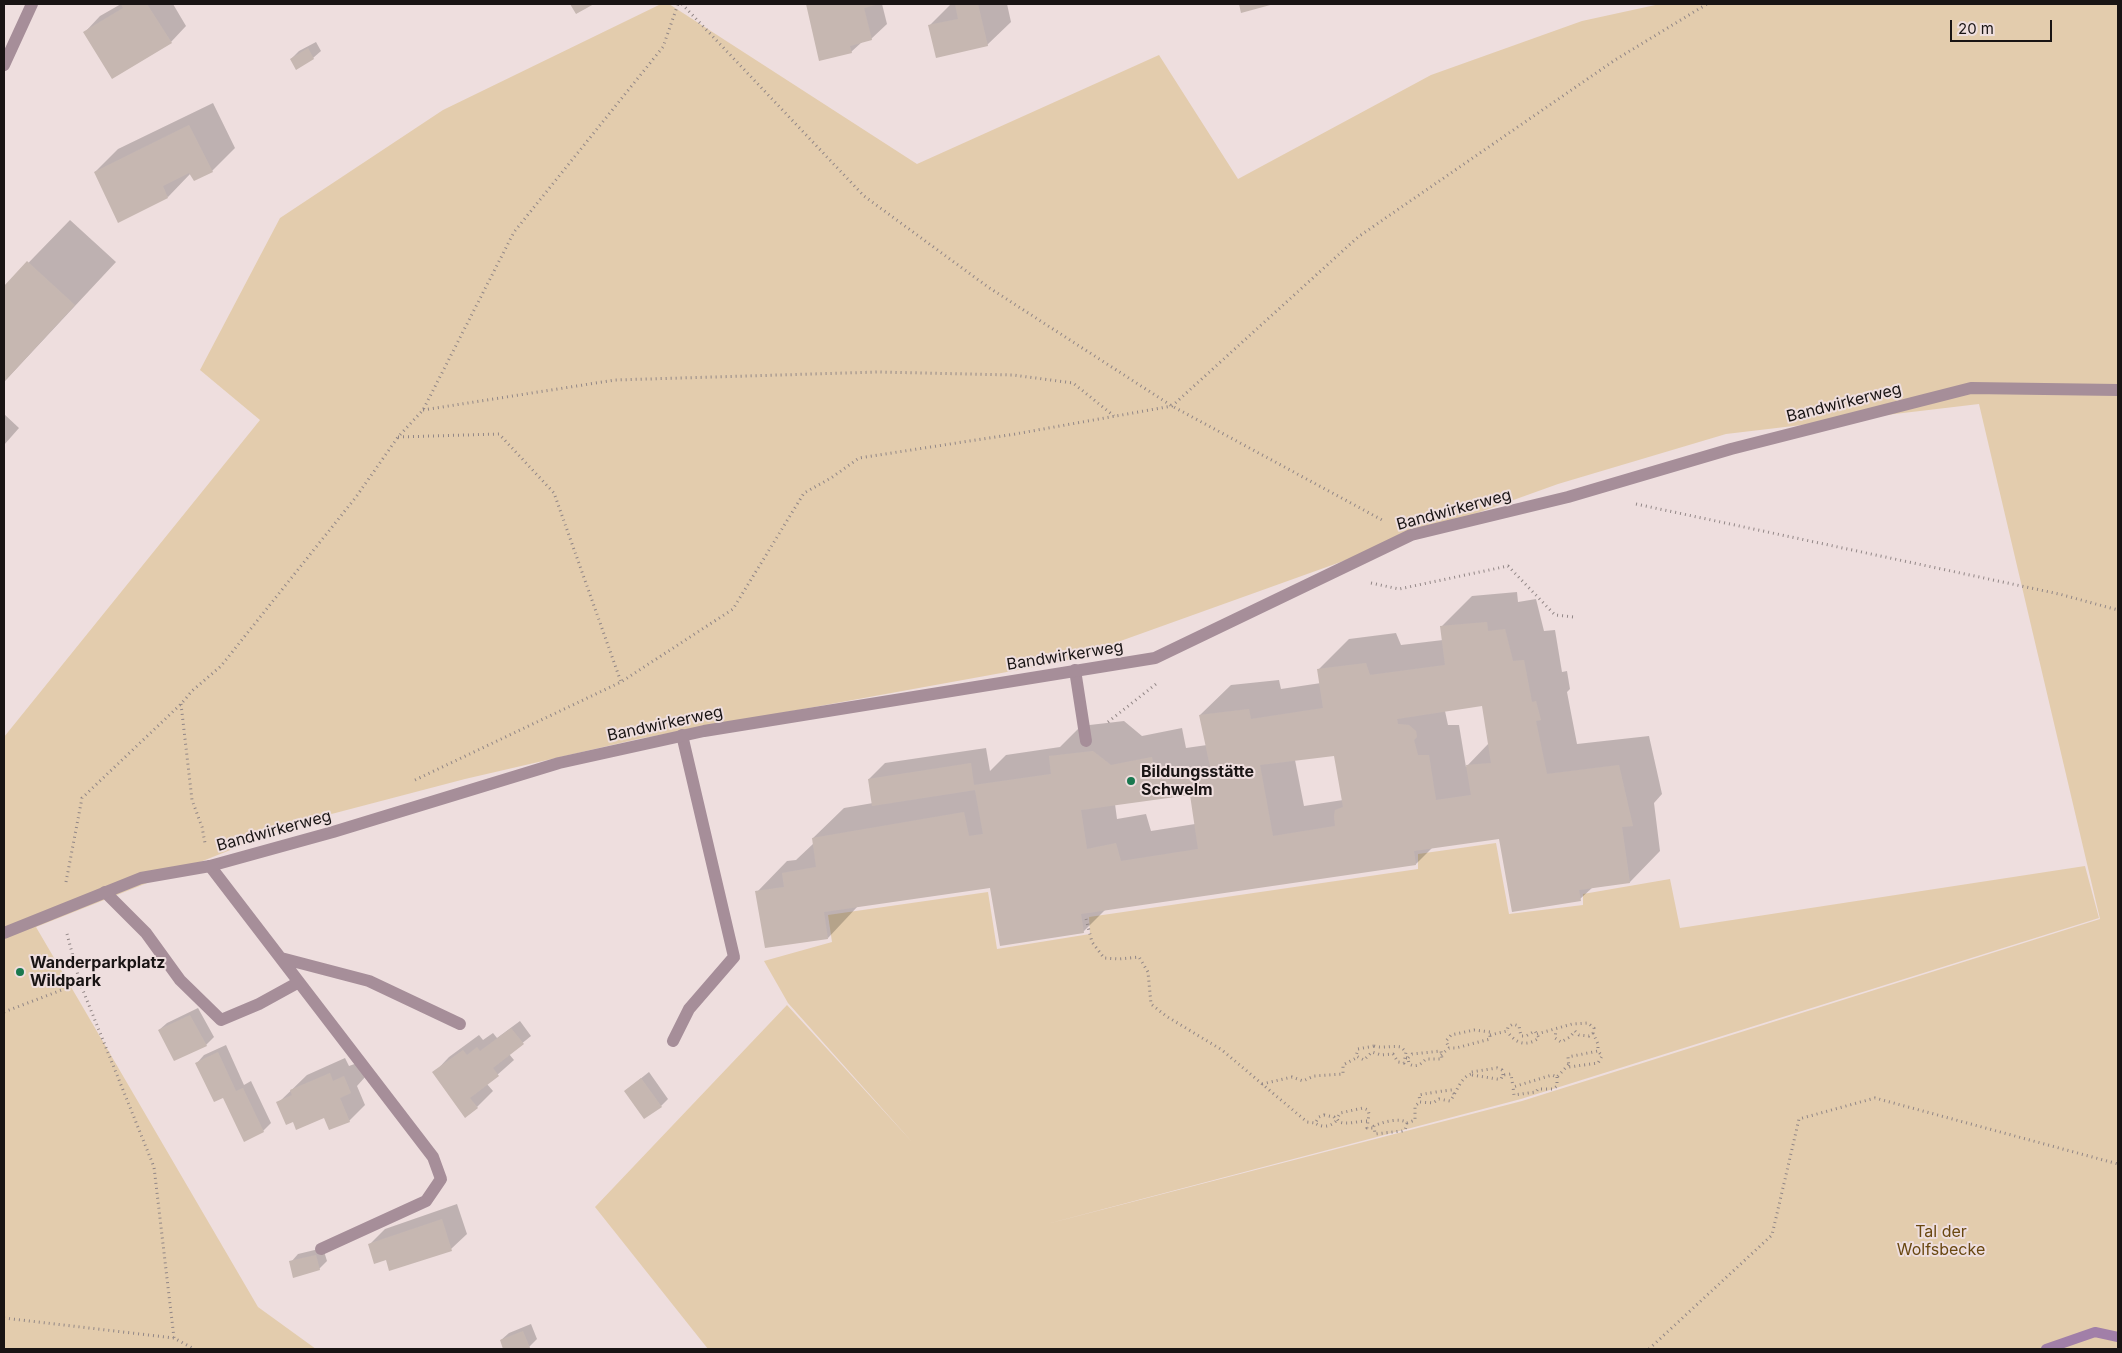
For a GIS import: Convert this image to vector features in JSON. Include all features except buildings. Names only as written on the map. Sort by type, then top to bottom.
[{"type":"street","points":[[4,65],[32,4]]},
{"type":"street","name":"Bandwirkerweg","points":[[4,933],[141,878],[210,866],[333,832],[559,763],[682,735],[1155,658],[1411,535],[1568,498],[1731,449],[1971,388],[2118,390]]},
{"type":"street","points":[[1075,670],[1085,735]]},
{"type":"street","points":[[673,1041],[689,1010],[734,957],[682,735]]},
{"type":"street","points":[[210,866],[433,1157],[441,1179],[426,1201],[321,1249]]},
{"type":"street","points":[[105,892],[146,933],[180,980],[221,1020],[259,1004],[299,982]]},
{"type":"street","points":[[281,958],[369,981],[460,1024]]},
{"type":"path","points":[[174,1338],[154,1167],[80,982],[60,911],[82,798],[181,704],[192,691],[221,666],[356,497],[398,437],[423,410],[514,232],[663,47],[680,4],[864,196],[988,287],[1172,406],[1411,535]]},
{"type":"path","points":[[414,780],[621,682],[733,609],[804,493],[831,478],[859,458],[1015,434],[1172,406],[1358,237],[1615,60],[1707,4]]},
{"type":"path","points":[[423,410],[615,380],[878,372],[1013,375],[1073,384],[1114,416]]},
{"type":"path","points":[[398,437],[499,434],[554,493],[621,682]]},
{"type":"path","points":[[1631,504],[2059,594],[2118,610]]},
{"type":"path","points":[[1364,584],[1371,583],[1399,589],[1508,566],[1555,615],[1574,617]]},
{"type":"path","points":[[1085,735],[1106,724],[1161,680]]},
{"type":"path","points":[[181,704],[192,800],[202,827],[210,866]]},
{"type":"path","points":[[1086,919],[1092,942],[1104,958],[1139,957],[1148,972],[1151,1004],[1166,1016],[1222,1050],[1308,1122],[1319,1126],[1330,1126],[1340,1112],[1364,1108],[1368,1110],[1369,1114],[1367,1128],[1374,1128],[1374,1126],[1379,1124],[1399,1119],[1404,1120],[1407,1124]]},
{"type":"path","points":[[4,1012],[80,982]]},
{"type":"path","points":[[1490,1035],[1507,1031],[1508,1027],[1513,1024],[1519,1026],[1521,1036],[1526,1036],[1535,1031],[1537,1034],[1572,1024],[1588,1023],[1593,1026],[1598,1051],[1602,1056],[1596,1064],[1569,1067],[1568,1057],[1598,1051]]},
{"type":"path","points":[[1449,1048],[1446,1041],[1451,1035],[1487,1030],[1490,1035]]},
{"type":"path","points":[[1556,1030],[1555,1038],[1561,1042],[1566,1040],[1575,1031],[1579,1035],[1585,1036],[1593,1033]]},
{"type":"path","points":[[1507,1031],[1513,1039],[1524,1044],[1538,1039],[1537,1034]]},
{"type":"path","points":[[1358,1057],[1358,1049],[1374,1046],[1384,1048],[1396,1046],[1404,1049],[1410,1064],[1414,1066],[1423,1063],[1426,1059],[1442,1059],[1442,1055],[1449,1048],[1456,1048],[1490,1039],[1490,1035]]},
{"type":"path","points":[[1358,1057],[1364,1060],[1372,1052],[1382,1055],[1393,1054],[1400,1063],[1404,1063],[1411,1054],[1425,1051],[1431,1053],[1441,1051],[1442,1055]]},
{"type":"path","points":[[1262,1084],[1292,1077],[1303,1081],[1314,1076],[1343,1074],[1343,1065],[1358,1057]]},
{"type":"path","points":[[1471,1074],[1501,1079],[1503,1075],[1512,1074],[1514,1095],[1536,1092],[1538,1089],[1553,1089],[1558,1086],[1557,1077],[1569,1064]]},
{"type":"path","points":[[1374,1128],[1375,1134],[1405,1130],[1407,1124],[1415,1120],[1415,1106],[1420,1102],[1433,1103],[1439,1099],[1450,1101],[1460,1083],[1473,1071],[1497,1068],[1502,1070],[1503,1075]]},
{"type":"path","points":[[1513,1087],[1552,1075],[1557,1077]]},
{"type":"path","points":[[1420,1102],[1419,1095],[1422,1094],[1452,1090],[1454,1094]]},
{"type":"path","points":[[1649,1349],[1772,1235],[1799,1119],[1875,1098],[2118,1164]]},
{"type":"path","points":[[1315,1123],[1315,1119],[1324,1115],[1330,1115],[1339,1122],[1347,1124],[1367,1121]]},
{"type":"path","points":[[4,1318],[174,1338],[194,1349]]},
{"type":"green space","name":"Tal der Wolfsbecke","points":[[661,4],[669,4],[917,164],[1159,55],[1238,179],[1431,75],[1582,21],[1660,4],[2118,4],[2118,1349],[708,1349],[595,1207],[787,1005],[913,1143],[788,1003],[764,961],[832,942],[828,915],[988,892],[997,949],[1090,934],[1089,917],[1418,869],[1418,854],[1496,843],[1509,914],[1583,905],[1583,894],[1670,879],[1680,928],[2085,866],[2099,918],[1521,1099],[1043,1225],[1522,1101],[2100,919],[1979,404],[1726,434],[1558,484],[1062,662],[638,739],[465,779],[301,822],[36,927],[258,1307],[316,1349],[4,1349],[4,737],[260,420],[200,370],[280,218],[443,110]]},
{"type":"waterway","points":[[2046,1349],[2095,1332],[2118,1337]]},
{"type":"place","name":"Bildungsstätte Schwelm","points":[[1131,781]]},
{"type":"place","name":"Wanderparkplatz Wildpark","points":[[20,972]]}]
